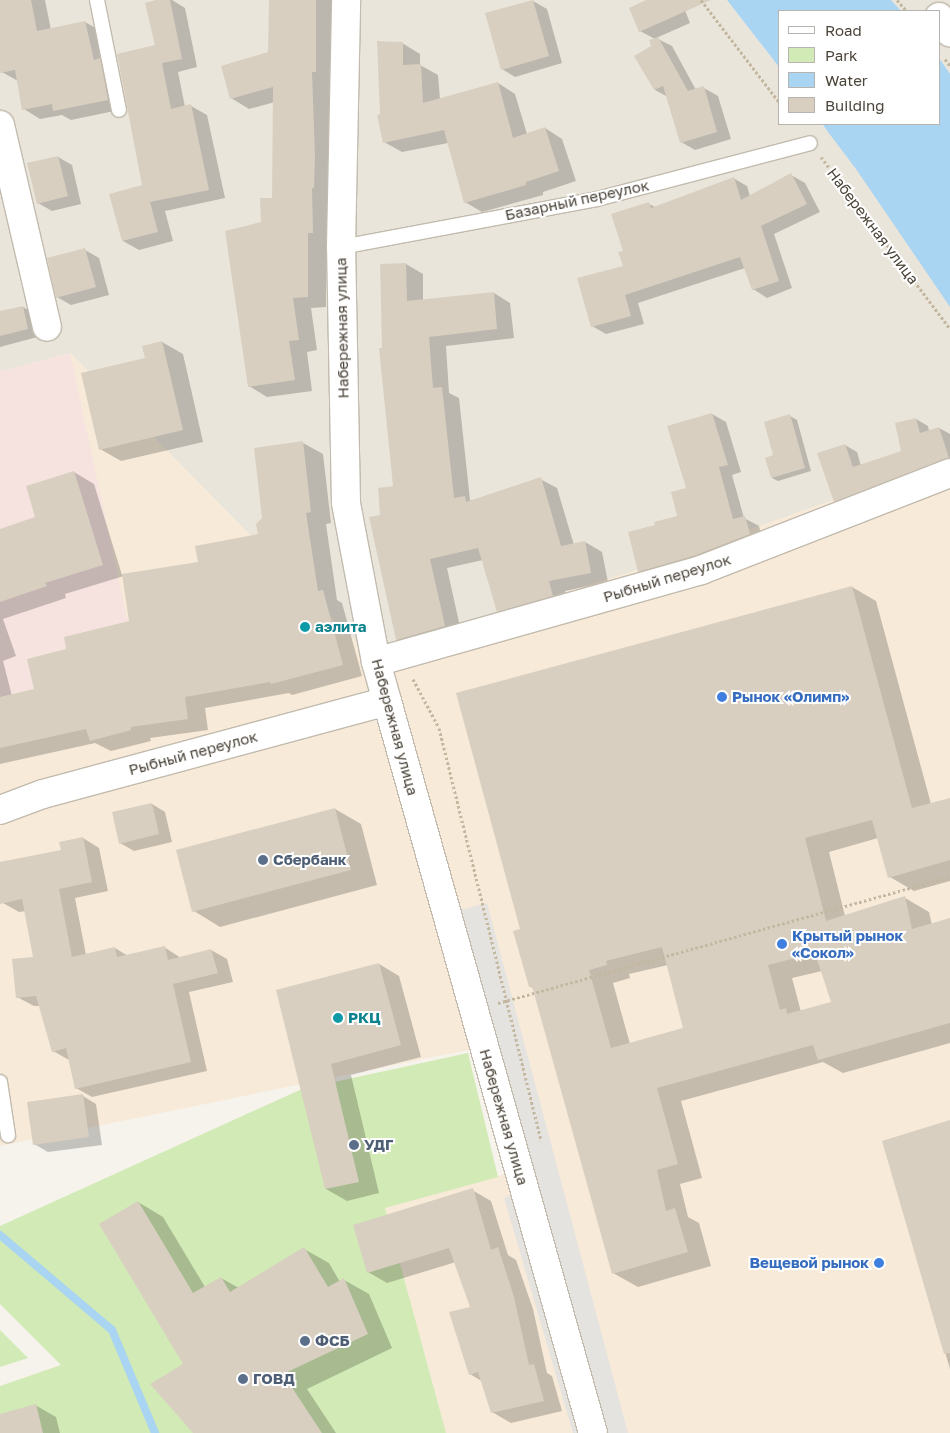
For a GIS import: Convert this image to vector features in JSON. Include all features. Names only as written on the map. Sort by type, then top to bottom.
[{"type":"street","name":"Набережная улица","points":[[346,0],[341,247],[346,503],[376,662],[593,1433]]},
{"type":"street","points":[[940,18],[950,32]]},
{"type":"street","points":[[0,125],[47,326]]},
{"type":"street","name":"Рыбный переулок","points":[[376,662],[701,570],[950,473]]},
{"type":"street","name":"Рыбный переулок","points":[[0,810],[43,794],[387,701]]},
{"type":"lane","points":[[98,0],[118,110]]},
{"type":"lane","name":"Базарный переулок","points":[[341,247],[597,198],[810,143]]},
{"type":"lane","points":[[0,1082],[8,1135]]},
{"type":"path","points":[[700,0],[778,101]]},
{"type":"path","points":[[897,0],[907,10]]},
{"type":"path","name":"Набережная улица","points":[[810,143],[950,329]]},
{"type":"path","points":[[413,678],[440,728],[544,1151]]},
{"type":"path","points":[[474,1011],[507,1000],[950,877]]},
{"type":"shaded area","points":[[0,0],[727,0],[778,66],[778,125],[821,125],[887,186],[950,295],[950,468],[376,662],[70,353],[0,372]]},
{"type":"shaded area","points":[[878,0],[950,0],[950,82],[940,68],[940,10],[888,10]]},
{"type":"shaded area","points":[[70,353],[376,662],[477,626],[475,619],[627,573],[827,502],[950,465],[950,1433],[446,1433],[385,1208],[520,1170],[482,1047],[0,1146],[0,372]]},
{"type":"shaded area","points":[[70,353],[138,669],[0,726],[0,372]]},
{"type":"shaded area","points":[[487,903],[628,1433],[573,1433],[504,1198],[524,1188],[449,913]]},
{"type":"green space","points":[[468,1053],[498,1177],[385,1208],[446,1433],[0,1433],[0,1386],[61,1365],[0,1304],[0,1226],[302,1089]]},
{"type":"green space","points":[[0,1330],[28,1358],[0,1367]]},
{"type":"water","points":[[727,0],[891,0],[900,10],[778,10],[778,66]]},
{"type":"water","points":[[940,59],[950,74],[950,307],[856,169],[823,125],[940,125]]},
{"type":"building","points":[[0,0],[31,0],[37,31],[85,21],[94,60],[100,58],[108,100],[53,111],[52,104],[22,110],[15,70],[0,73]]},
{"type":"building","points":[[156,0],[170,0],[182,59],[162,63],[171,109],[191,104],[209,190],[150,202],[158,232],[122,241],[109,194],[142,185],[117,54],[155,45],[145,3]]},
{"type":"building","points":[[269,0],[316,0],[316,72],[312,72],[315,156],[314,188],[312,188],[313,233],[308,233],[308,297],[293,298],[299,340],[289,341],[295,380],[248,387],[225,231],[261,222],[260,198],[272,198],[273,87],[230,99],[221,66],[268,52]]},
{"type":"building","points":[[533,0],[549,56],[501,70],[485,13]]},
{"type":"building","points":[[646,0],[711,0],[639,32],[629,8]]},
{"type":"building","points":[[658,37],[688,91],[704,86],[717,132],[680,143],[663,86],[654,90],[634,56],[651,46],[649,40]]},
{"type":"building","points":[[377,41],[403,42],[403,65],[421,64],[423,103],[498,82],[513,138],[545,127],[559,171],[526,182],[526,185],[464,203],[444,130],[383,143],[377,115],[380,114]]},
{"type":"building","points":[[58,156],[68,196],[37,204],[27,163]]},
{"type":"building","points":[[791,173],[807,204],[761,226],[779,281],[752,290],[740,257],[625,295],[631,316],[591,327],[577,278],[623,266],[618,252],[623,251],[611,214],[649,202],[651,208],[734,177],[741,200]]},
{"type":"building","points":[[85,248],[96,287],[56,298],[47,258]]},
{"type":"building","points":[[406,263],[407,301],[494,292],[497,329],[429,337],[433,388],[442,387],[454,498],[465,496],[466,502],[541,477],[561,546],[585,541],[591,573],[549,581],[553,596],[497,612],[478,548],[430,559],[445,626],[396,640],[369,517],[380,515],[378,488],[393,486],[379,348],[382,348],[380,264]]},
{"type":"building","points":[[23,306],[28,329],[0,336],[0,311]]},
{"type":"building","points":[[162,341],[183,430],[99,450],[81,373],[145,358],[142,346]]},
{"type":"building","points":[[712,413],[728,465],[719,467],[733,519],[745,516],[750,534],[696,555],[638,572],[628,532],[655,525],[654,522],[677,516],[671,492],[686,488],[667,426]]},
{"type":"building","points":[[790,414],[805,468],[771,478],[765,458],[773,455],[764,422]]},
{"type":"building","points":[[916,418],[920,433],[939,427],[949,458],[834,502],[817,453],[845,444],[853,467],[901,451],[895,423]]},
{"type":"building","points":[[303,441],[311,512],[306,513],[318,591],[323,590],[343,665],[271,684],[270,682],[185,697],[188,719],[131,727],[131,730],[90,741],[86,729],[0,748],[0,697],[34,689],[27,659],[66,649],[64,637],[129,621],[122,574],[198,562],[195,546],[258,534],[256,524],[262,518],[254,448]]},
{"type":"building","points":[[74,471],[103,565],[45,583],[47,586],[0,602],[0,529],[35,517],[26,486]]},
{"type":"building","points":[[852,586],[912,808],[950,798],[950,860],[888,878],[872,820],[805,838],[826,921],[905,896],[912,929],[950,918],[950,1023],[818,1060],[813,1045],[657,1088],[678,1164],[657,1170],[666,1211],[675,1208],[688,1252],[612,1274],[532,986],[529,987],[513,931],[520,929],[456,693]],"holes":[[[662,947],[683,1028],[611,1048],[589,970],[607,965],[606,961]],[[815,953],[831,1002],[787,1014],[786,1008],[780,1010],[768,965]]]},
{"type":"building","points":[[152,803],[159,834],[119,844],[112,812]]},
{"type":"building","name":"Сбербанк","points":[[335,808],[351,870],[192,912],[176,850]]},
{"type":"building","points":[[83,837],[92,882],[59,889],[72,957],[115,947],[117,957],[165,946],[168,960],[211,949],[218,973],[173,984],[191,1062],[75,1089],[66,1048],[52,1052],[36,996],[16,998],[12,959],[33,957],[22,899],[0,904],[0,862],[61,850],[59,842]]},
{"type":"building","name":"РКЦ","points":[[379,963],[401,1045],[331,1064],[359,1182],[325,1189],[276,990]]},
{"type":"building","points":[[83,1094],[89,1137],[33,1145],[27,1102]]},
{"type":"building","points":[[950,1120],[950,1353],[944,1354],[882,1141]]},
{"type":"building","points":[[473,1188],[491,1250],[498,1247],[514,1297],[529,1365],[534,1364],[544,1401],[491,1413],[478,1372],[469,1375],[449,1312],[470,1307],[449,1248],[367,1273],[353,1225]]},
{"type":"building","points":[[138,1201],[193,1293],[221,1277],[230,1292],[304,1247],[328,1287],[344,1278],[368,1334],[283,1374],[322,1433],[193,1433],[150,1384],[183,1364],[99,1224]]},
{"type":"building","points":[[36,1404],[43,1433],[0,1433],[0,1414]]},
{"type":"waterway","points":[[0,1235],[112,1330],[155,1433]]},
{"type":"place","name":"аэлита","points":[[305,627]]},
{"type":"place","name":"Рынок «Олимп»","points":[[722,697]]},
{"type":"place","name":"Сбербанк","points":[[263,860]]},
{"type":"place","name":"Крытый рынок «Сокол»","points":[[782,944]]},
{"type":"place","name":"РКЦ","points":[[338,1018]]},
{"type":"place","name":"УДГ","points":[[354,1145]]},
{"type":"place","name":"Вещевой рынок","points":[[879,1263]]},
{"type":"place","name":"ФСБ","points":[[305,1341]]},
{"type":"place","name":"ГОВД","points":[[243,1379]]}]
